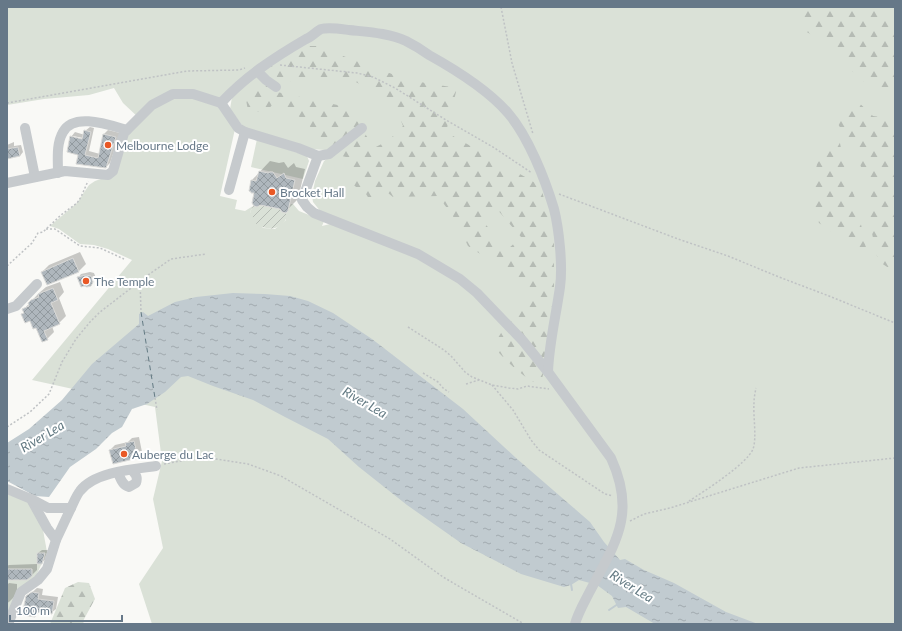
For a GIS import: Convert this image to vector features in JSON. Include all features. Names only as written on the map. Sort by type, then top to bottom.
[{"type":"lane","points":[[221,103],[233,90],[257,71],[321,29],[370,32],[405,40],[447,65],[494,99],[508,113],[527,141],[545,182],[554,210],[560,243],[560,285],[548,359],[548,372]]},
{"type":"lane","points":[[257,71],[276,87]]},
{"type":"lane","points":[[7,183],[65,171],[108,175],[113,171],[124,133],[152,105],[173,94],[193,94],[221,103],[238,128],[245,132],[298,148],[318,156],[328,154],[362,128]]},
{"type":"lane","points":[[58,173],[59,144],[62,133],[68,125],[76,122],[92,122],[127,130]]},
{"type":"lane","points":[[26,128],[34,178]]},
{"type":"lane","points":[[230,190],[245,132]]},
{"type":"lane","points":[[318,156],[302,200],[307,207],[314,213],[418,254],[460,279],[477,293],[523,341],[548,372],[564,396],[611,458],[621,486],[623,516],[616,542],[587,597],[575,624]]},
{"type":"lane","points":[[7,309],[16,306],[37,284]]},
{"type":"lane","points":[[8,624],[21,592],[38,580],[47,569],[56,540],[80,490],[94,479],[156,466]]},
{"type":"lane","points":[[118,473],[125,486],[129,487],[136,483],[137,479],[137,475],[132,470]]},
{"type":"lane","points":[[7,489],[48,508],[71,508]]},
{"type":"lane","points":[[31,499],[47,528],[56,540]]},
{"type":"path","points":[[501,7],[512,63],[534,136]]},
{"type":"path","points":[[272,60],[280,64],[357,72],[373,77],[396,88],[446,120],[493,147],[532,173]]},
{"type":"path","points":[[7,103],[187,72],[239,70],[247,68]]},
{"type":"path","points":[[7,266],[32,243],[38,234],[77,203],[90,179]]},
{"type":"path","points":[[556,192],[630,221],[728,256],[895,323]]},
{"type":"path","points":[[46,229],[54,229],[80,246],[100,248],[124,259]]},
{"type":"path","points":[[7,427],[30,412],[49,394],[62,362],[76,339],[100,312],[140,280],[171,259],[206,254]]},
{"type":"path","points":[[140,280],[141,312]]},
{"type":"path","points":[[408,327],[444,350],[465,372],[480,380],[492,385],[509,388],[518,389],[528,386],[537,387],[552,390],[564,396]]},
{"type":"path","points":[[423,373],[438,382],[444,389],[450,392]]},
{"type":"path","points":[[466,384],[480,380]]},
{"type":"path","points":[[492,385],[513,410],[531,440],[539,450],[605,494],[612,496],[622,494]]},
{"type":"path","points":[[687,502],[733,470],[744,461],[752,450],[756,388]]},
{"type":"path","points":[[155,398],[157,410]]},
{"type":"path","points":[[620,528],[644,514],[799,468],[895,458]]},
{"type":"path","points":[[156,466],[186,460],[216,459],[248,464],[282,476],[390,539],[443,577],[524,624]]},
{"type":"green space","name":"Brocket Hall","points":[[7,7],[895,7],[895,624],[152,624],[139,584],[163,548],[153,499],[162,461],[155,407],[32,380],[132,260],[108,249],[94,245],[80,244],[59,229],[50,226],[77,203],[89,185],[95,181],[115,174],[129,131],[140,119],[123,103],[114,88],[89,95],[44,99],[7,105]],"holes":[[[232,97],[230,109],[244,128],[309,149],[325,150],[333,154],[324,161],[315,181],[312,196],[313,202],[321,212],[464,278],[334,223],[322,226],[324,221],[299,211],[293,204],[291,204],[286,213],[286,220],[275,229],[263,228],[250,212],[253,206],[245,211],[235,209],[237,200],[220,196],[235,129],[220,108]]]},
{"type":"green space","points":[[794,7],[885,7],[895,26],[895,86],[888,90],[860,80],[829,45],[805,31],[800,14]]},
{"type":"green space","points":[[302,46],[316,46],[392,74],[420,82],[457,88],[446,132],[541,186],[554,243],[554,307],[546,364],[508,323],[536,296],[505,270],[468,246],[455,219],[438,196],[393,197],[388,193],[371,202],[366,194],[352,184],[355,170],[346,157],[333,154],[329,144],[302,118],[273,104],[265,113],[248,110],[246,100],[255,76],[266,86],[277,77],[269,68]],"holes":[[[323,78],[354,81],[381,96],[398,113],[403,126],[389,140],[374,148],[356,119],[342,106],[277,92],[276,87],[286,82]],[[496,208],[521,237],[507,250],[482,220]]]},
{"type":"green space","points":[[854,98],[873,116],[895,119],[895,272],[878,261],[867,210],[872,191],[852,147],[838,124],[842,114]]},
{"type":"green space","points":[[839,138],[845,169],[856,201],[868,257],[819,223],[811,204],[817,163]]},
{"type":"green space","points":[[257,139],[307,156],[309,161],[303,179],[251,167]]},
{"type":"green space","points":[[260,205],[280,209],[282,212],[286,213],[286,219],[280,226],[273,228],[265,228],[257,225],[250,212],[253,206],[257,207]]},
{"type":"green space","points":[[506,325],[544,372],[541,381],[533,382],[527,378],[512,366],[493,346]]},
{"type":"green space","points":[[7,494],[29,502],[43,530],[47,552],[36,576],[7,621]]},
{"type":"green space","points":[[78,582],[89,583],[95,599],[83,621],[84,624],[50,624],[65,588]]},
{"type":"water","name":"River Lea","points":[[233,293],[290,296],[308,301],[333,313],[372,339],[463,409],[516,458],[590,522],[604,542],[620,560],[625,559],[644,570],[674,583],[726,612],[758,624],[655,624],[626,607],[618,608],[612,596],[597,585],[579,580],[564,587],[521,574],[461,543],[407,505],[359,467],[328,439],[253,400],[188,376],[181,377],[165,392],[147,404],[132,409],[122,427],[112,433],[96,449],[70,467],[49,497],[35,496],[7,481],[7,443],[29,429],[62,400],[92,364],[139,324],[139,314],[143,312],[148,316],[175,302],[196,297]]},
{"type":"building","points":[[84,130],[91,132],[85,155],[98,158],[103,134],[116,137],[106,168],[76,164],[78,155],[67,152],[70,136],[82,139]]},
{"type":"building","points":[[18,147],[20,156],[7,159],[7,149]]},
{"type":"building","name":"Brocket Hall","points":[[259,171],[268,173],[273,172],[277,178],[284,173],[286,178],[295,180],[288,211],[286,213],[282,212],[280,209],[260,205],[257,207],[252,203],[254,193],[249,191],[251,180],[256,181]]},
{"type":"building","points":[[73,258],[79,272],[47,285],[41,272]]},
{"type":"building","name":"The Temple","points":[[86,275],[91,276],[93,282],[91,286],[81,287],[77,277]]},
{"type":"building","points":[[53,288],[58,300],[51,303],[60,324],[44,331],[48,340],[42,342],[36,328],[33,329],[30,321],[25,323],[21,314],[24,313],[22,309],[29,306],[28,303],[31,300],[39,297],[38,294]]},
{"type":"building","name":"Auberge du Lac","points":[[134,441],[138,458],[113,464],[109,450],[126,446],[125,443]]},
{"type":"building","points":[[37,553],[45,553],[42,564],[37,564]]},
{"type":"building","points":[[7,569],[32,569],[32,576],[27,580],[7,580]]},
{"type":"building","points":[[32,592],[39,593],[38,599],[54,601],[52,614],[36,612],[35,617],[22,615],[26,596]]},
{"type":"waterway","points":[[571,584],[572,590]]},
{"type":"waterway","points":[[609,610],[618,604]]},
{"type":"ferry route","points":[[141,312],[155,398]]},
{"type":"place","name":"Melbourne Lodge","points":[[108,145]]},
{"type":"place","name":"Brocket Hall","points":[[272,192]]},
{"type":"place","name":"The Temple","points":[[86,281]]},
{"type":"place","name":"Auberge du Lac","points":[[124,454]]}]
